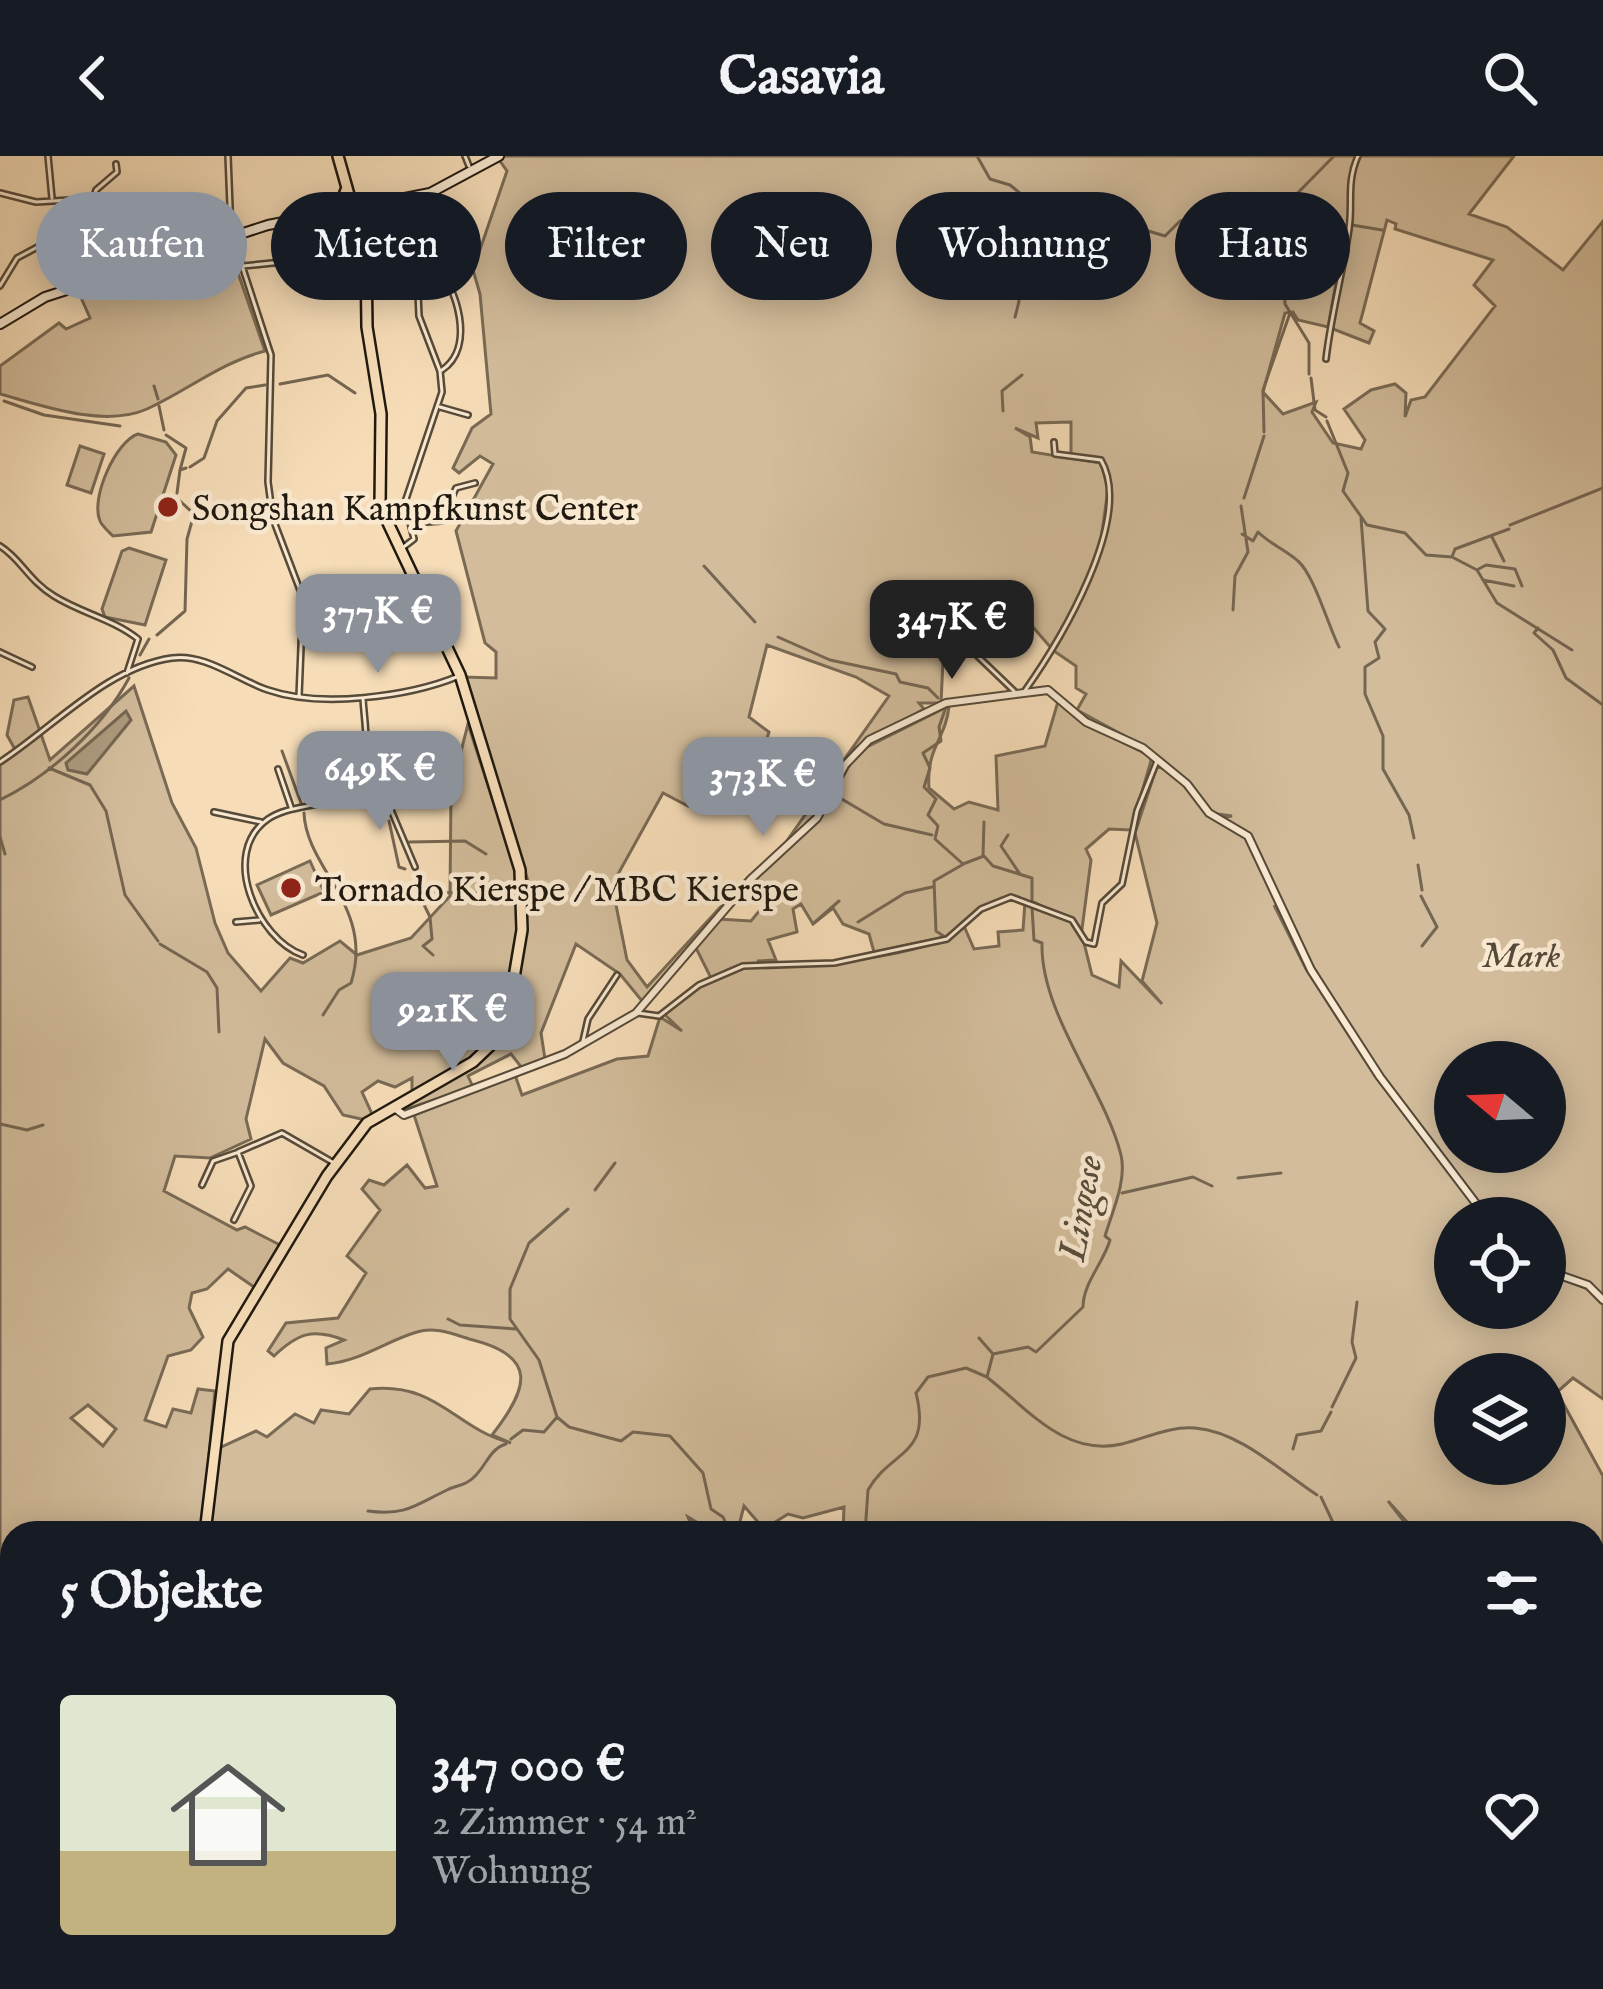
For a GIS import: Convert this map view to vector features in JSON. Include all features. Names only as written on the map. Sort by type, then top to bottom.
[{"type":"main road","points":[[338,156],[349,192]]},
{"type":"main road","points":[[427,192],[472,174],[500,156]]},
{"type":"main road","points":[[345,192],[347,185]]},
{"type":"main road","points":[[0,324],[41,300]]},
{"type":"main road","points":[[206,1521],[224,1351],[335,1164],[367,1123],[488,1049],[504,1021],[516,974],[522,883],[460,675],[380,506],[381,414],[367,300]]},
{"type":"street","points":[[47,156],[51,192]]},
{"type":"street","points":[[228,156],[229,192]]},
{"type":"street","points":[[466,156],[472,174]]},
{"type":"street","points":[[1325,359],[1350,215],[1347,184],[1358,156]]},
{"type":"street","points":[[96,192],[117,172],[116,164]]},
{"type":"street","points":[[0,193],[36,198]]},
{"type":"street","points":[[0,286],[17,258],[36,248]]},
{"type":"street","points":[[247,282],[272,364],[268,473],[273,519],[303,598],[299,695]]},
{"type":"street","points":[[399,550],[414,539],[405,502],[439,406],[440,371],[419,316],[418,300]]},
{"type":"street","points":[[440,371],[459,351],[455,300]]},
{"type":"street","points":[[439,406],[468,416]]},
{"type":"street","points":[[1020,693],[1075,614],[1093,574],[1109,493],[1101,460],[1055,454],[1054,442]]},
{"type":"street","points":[[412,523],[441,521],[456,488],[475,483]]},
{"type":"street","points":[[0,546],[17,558],[23,573],[58,599],[122,626],[138,639],[127,675]]},
{"type":"street","points":[[964,643],[1020,693]]},
{"type":"street","points":[[0,652],[32,667]]},
{"type":"street","points":[[0,762],[106,685],[186,657],[261,688],[299,695],[418,691],[460,675]]},
{"type":"street","points":[[393,1107],[404,1115],[507,1076],[636,1013],[751,879],[817,818],[856,751],[926,710],[1020,693],[1057,693],[1086,722],[1157,759],[1187,784],[1209,813],[1241,830],[1254,845],[1274,900],[1311,970],[1380,1076],[1471,1197]]},
{"type":"street","points":[[303,955],[287,948],[261,920],[246,871],[250,845],[263,823],[292,809],[343,796],[358,780],[365,750],[363,696]]},
{"type":"street","points":[[636,1013],[659,1016],[699,985],[758,962],[834,963],[947,939],[981,909],[1011,897],[1072,920],[1086,942],[1094,944],[1102,903],[1122,884],[1137,811],[1157,759]]},
{"type":"street","points":[[278,769],[292,809]]},
{"type":"street","points":[[358,780],[391,810],[415,867]]},
{"type":"street","points":[[214,812],[263,823]]},
{"type":"street","points":[[236,922],[261,920]]},
{"type":"street","points":[[584,1042],[588,1019],[616,974]]},
{"type":"street","points":[[202,1185],[213,1161],[282,1133],[335,1164]]},
{"type":"street","points":[[234,1220],[251,1186],[238,1152]]},
{"type":"street","points":[[1566,1277],[1588,1285],[1603,1300]]},
{"type":"green space","name":"Mark","points":[[504,156],[1357,156],[1352,171],[1359,156],[1514,156],[1469,214],[1507,227],[1563,270],[1603,221],[1603,1298],[1589,1284],[1566,1275],[1566,1197],[1474,1197],[1456,1173],[1566,1173],[1566,1041],[1434,1041],[1434,1144],[1380,1072],[1274,905],[1306,969],[1375,1076],[1434,1153],[1434,1173],[1449,1173],[1468,1197],[1434,1197],[1434,1329],[1566,1329],[1566,1280],[1588,1289],[1603,1305],[1603,1399],[1573,1378],[1566,1384],[1566,1353],[1434,1353],[1434,1485],[1566,1485],[1566,1408],[1603,1476],[1603,1521],[1406,1521],[1388,1501],[1404,1521],[843,1521],[844,1507],[803,1518],[788,1514],[777,1521],[757,1521],[744,1506],[740,1521],[688,1517],[690,1521],[209,1521],[215,1450],[256,1431],[267,1437],[295,1414],[314,1423],[321,1410],[349,1414],[370,1389],[393,1389],[430,1399],[475,1428],[511,1443],[492,1435],[514,1403],[521,1377],[518,1365],[494,1347],[431,1330],[327,1364],[326,1348],[344,1340],[306,1335],[274,1356],[268,1351],[286,1323],[338,1318],[366,1273],[347,1256],[380,1210],[362,1189],[369,1180],[384,1185],[407,1165],[425,1188],[437,1186],[414,1115],[515,1075],[522,1095],[617,1059],[648,1056],[660,1017],[682,1031],[664,1014],[696,988],[756,963],[711,978],[695,946],[718,919],[751,921],[765,904],[750,884],[818,820],[857,752],[949,706],[930,763],[929,788],[954,809],[969,802],[998,810],[996,756],[1045,746],[1059,698],[1086,724],[1152,757],[1131,830],[1109,829],[1086,849],[1091,860],[1082,929],[1070,920],[1082,935],[1092,975],[1119,987],[1121,961],[1162,1004],[1142,981],[1157,923],[1135,833],[1157,766],[1179,780],[1217,821],[1242,829],[1221,818],[1232,816],[1210,813],[1189,783],[1145,747],[1077,710],[1086,694],[1076,688],[1076,666],[1054,651],[1063,633],[1052,649],[1026,619],[945,620],[941,703],[919,703],[924,709],[855,748],[815,816],[786,842],[889,696],[856,677],[767,645],[749,717],[769,732],[762,754],[744,776],[716,767],[688,806],[663,793],[612,885],[627,960],[647,987],[748,877],[642,1001],[620,974],[576,944],[541,1033],[545,1059],[522,1068],[511,1054],[468,1076],[473,1087],[398,1112],[479,1062],[501,1039],[514,1007],[525,938],[528,881],[464,677],[496,678],[496,652],[485,643],[456,531],[493,464],[480,456],[459,473],[453,468],[472,428],[491,414],[481,300],[481,247],[507,171],[500,161]],"holes":[[[1175,192],[1350,192],[1350,300],[1335,300],[1333,329],[1369,343],[1374,331],[1360,323],[1387,220],[1396,224],[1395,229],[1493,260],[1474,285],[1495,306],[1425,397],[1411,400],[1405,417],[1406,393],[1395,384],[1371,390],[1344,409],[1365,440],[1361,449],[1333,443],[1312,412],[1316,402],[1283,414],[1263,392],[1285,313],[1328,327],[1333,300],[1175,300]],[[1071,422],[1071,454],[1103,460],[1107,471],[1110,492],[1108,514],[1100,547],[1108,489],[1101,463],[1032,452],[1030,437],[1015,428],[1038,438],[1036,423]],[[1011,896],[1067,919],[1025,902],[1023,930],[998,932],[999,946],[974,949],[964,926],[948,937],[896,953],[803,963],[757,961],[776,960],[768,940],[797,932],[793,909],[801,904],[813,924],[833,908],[843,924],[869,934],[874,952],[946,937],[981,907]]]},
{"type":"green space","points":[[247,299],[265,351],[130,414],[93,416],[0,394],[0,366],[59,323],[66,329],[90,318],[82,300]]},
{"type":"green space","points":[[138,434],[166,442],[176,455],[151,532],[113,536],[100,521],[102,485],[121,447]]},
{"type":"green space","points":[[80,446],[104,454],[91,493],[67,485]]},
{"type":"green space","points":[[129,548],[166,560],[145,625],[105,617],[102,609],[122,551]]},
{"type":"green space","points":[[134,686],[172,803],[196,848],[215,923],[228,953],[261,991],[290,958],[303,963],[340,941],[357,955],[411,938],[450,896],[451,791],[468,724],[517,875],[519,937],[495,1033],[472,1059],[412,1094],[412,1078],[395,1087],[378,1081],[362,1092],[372,1114],[366,1120],[343,1115],[324,1086],[283,1063],[265,1039],[246,1119],[251,1139],[210,1158],[175,1156],[164,1191],[237,1230],[245,1227],[282,1246],[257,1289],[228,1269],[207,1289],[192,1293],[189,1308],[203,1337],[191,1350],[168,1356],[145,1420],[166,1427],[173,1409],[191,1413],[198,1389],[215,1391],[203,1521],[0,1521],[0,764],[17,753],[7,735],[14,700],[28,697],[50,760]],"holes":[[[88,1405],[116,1429],[103,1446],[71,1418]]]},
{"type":"green space","name":"Tornado Kierspe / MBC Kierspe","points":[[310,861],[324,892],[271,915],[257,885]]},
{"type":"shaded area","points":[[126,711],[131,720],[87,774],[68,770],[66,763]]},
{"type":"waterway","points":[[977,156],[990,179],[1010,185],[1068,232],[1081,231],[1082,224],[1094,218],[1105,226],[1118,222],[1165,236],[1175,226]]},
{"type":"waterway","points":[[1299,192],[1334,156]]},
{"type":"waterway","points":[[1352,225],[1382,230]]},
{"type":"waterway","points":[[1015,317],[1019,300]]},
{"type":"waterway","points":[[1285,300],[1309,343],[1309,374]]},
{"type":"waterway","points":[[1264,432],[1263,390],[1290,313]]},
{"type":"waterway","points":[[280,384],[328,375],[355,393]]},
{"type":"waterway","points":[[1003,411],[1002,391],[1022,375]]},
{"type":"waterway","points":[[1311,378],[1315,410],[1326,417]]},
{"type":"waterway","points":[[190,467],[204,458],[217,421],[246,388],[265,385]]},
{"type":"waterway","points":[[154,386],[158,399]]},
{"type":"waterway","points":[[4,401],[44,415],[120,426]]},
{"type":"waterway","points":[[159,406],[164,430]]},
{"type":"waterway","points":[[1327,421],[1348,473],[1343,491],[1367,525],[1405,533],[1426,555],[1452,557],[1455,549],[1509,529]]},
{"type":"waterway","points":[[166,435],[186,448],[180,470]]},
{"type":"waterway","points":[[1244,498],[1264,436]]},
{"type":"waterway","points":[[177,493],[180,470],[186,468]]},
{"type":"waterway","points":[[1510,525],[1603,488]]},
{"type":"waterway","points":[[157,635],[185,611],[187,539],[194,514],[180,501]]},
{"type":"waterway","points":[[1233,610],[1235,576],[1248,552],[1241,506]]},
{"type":"waterway","points":[[1361,518],[1368,611],[1385,629],[1375,642],[1379,658],[1365,667],[1365,694],[1383,736],[1383,769],[1409,815],[1414,838]]},
{"type":"waterway","points":[[1242,534],[1253,541],[1258,532],[1304,568],[1339,647]]},
{"type":"waterway","points":[[1492,537],[1504,561]]},
{"type":"waterway","points":[[1452,557],[1477,570],[1497,603],[1572,650]]},
{"type":"waterway","points":[[1477,570],[1486,565],[1515,569],[1522,586]]},
{"type":"waterway","name":"Lingese","points":[[704,566],[755,622]]},
{"type":"waterway","points":[[1483,580],[1514,586]]},
{"type":"waterway","points":[[1538,628],[1534,633],[1553,650],[1566,678],[1603,705]]},
{"type":"waterway","name":"Lingese","points":[[778,637],[830,660],[896,674],[900,682],[928,688],[938,698]]},
{"type":"waterway","points":[[140,655],[149,639]]},
{"type":"waterway","points":[[0,800],[74,748],[105,715],[129,678]]},
{"type":"waterway","name":"Lingese","points":[[946,707],[939,727],[941,741],[923,753],[930,768],[924,787],[936,799],[928,815],[938,826],[935,839],[963,864],[984,856],[993,866],[1032,878],[1032,901],[1049,910]]},
{"type":"waterway","points":[[282,751],[301,803]]},
{"type":"waterway","points":[[330,759],[351,778]]},
{"type":"waterway","points":[[49,768],[90,785],[106,811],[125,895],[158,941]]},
{"type":"waterway","points":[[354,793],[382,814]]},
{"type":"waterway","points":[[835,795],[884,824],[932,835]]},
{"type":"waterway","points":[[304,813],[308,833],[354,932],[351,983],[339,990],[323,1015]]},
{"type":"waterway","points":[[389,821],[399,867],[405,869]]},
{"type":"waterway","points":[[983,855],[984,822]]},
{"type":"waterway","points":[[1008,835],[1001,846],[1020,874]]},
{"type":"waterway","points":[[0,837],[5,854]]},
{"type":"waterway","points":[[409,842],[465,841],[486,854]]},
{"type":"waterway","points":[[945,937],[936,931],[934,881],[962,865]]},
{"type":"waterway","points":[[1418,865],[1422,890]]},
{"type":"waterway","points":[[419,880],[434,892],[483,894]]},
{"type":"waterway","points":[[414,884],[430,917],[432,939],[423,946],[433,955]]},
{"type":"waterway","points":[[858,922],[905,893],[932,887]]},
{"type":"waterway","points":[[1421,896],[1437,927],[1422,946]]},
{"type":"waterway","points":[[814,923],[839,901]]},
{"type":"waterway","name":"Lingese","points":[[866,1521],[868,1490],[914,1441],[919,1414],[916,1393],[928,1377],[966,1368],[987,1377],[993,1354],[1028,1347],[1036,1352],[1083,1307],[1110,1240],[1105,1236],[1120,1186],[1121,1155],[1051,997],[1042,943],[1034,940],[1032,907]]},
{"type":"waterway","points":[[160,944],[207,972],[217,988],[219,1032]]},
{"type":"waterway","points":[[0,1124],[27,1130],[43,1125]]},
{"type":"waterway","points":[[595,1190],[615,1163]]},
{"type":"waterway","points":[[1238,1178],[1281,1173]]},
{"type":"waterway","points":[[1122,1193],[1193,1177],[1212,1186]]},
{"type":"waterway","points":[[568,1209],[529,1243],[510,1289],[510,1319],[539,1360],[557,1417],[569,1427],[621,1441],[633,1432],[670,1436],[703,1473],[711,1509],[725,1521]]},
{"type":"waterway","points":[[1332,1407],[1356,1358],[1352,1342],[1357,1302]]},
{"type":"waterway","points":[[448,1319],[460,1325],[516,1329]]},
{"type":"waterway","points":[[979,1338],[993,1354]]},
{"type":"waterway","points":[[988,1378],[1049,1428],[1083,1444],[1122,1444],[1186,1428],[1212,1431],[1259,1454],[1317,1495]]},
{"type":"waterway","points":[[1293,1449],[1297,1435],[1321,1431],[1331,1412]]},
{"type":"waterway","points":[[511,1439],[523,1430],[544,1432],[557,1417]]},
{"type":"waterway","points":[[368,1511],[401,1511],[467,1483],[506,1444]]},
{"type":"waterway","points":[[1321,1497],[1332,1521]]},
{"type":"place","name":"Songshan Kampfkunst Center","points":[[168,507]]},
{"type":"place","name":"Tornado Kierspe / MBC Kierspe","points":[[291,888]]}]
